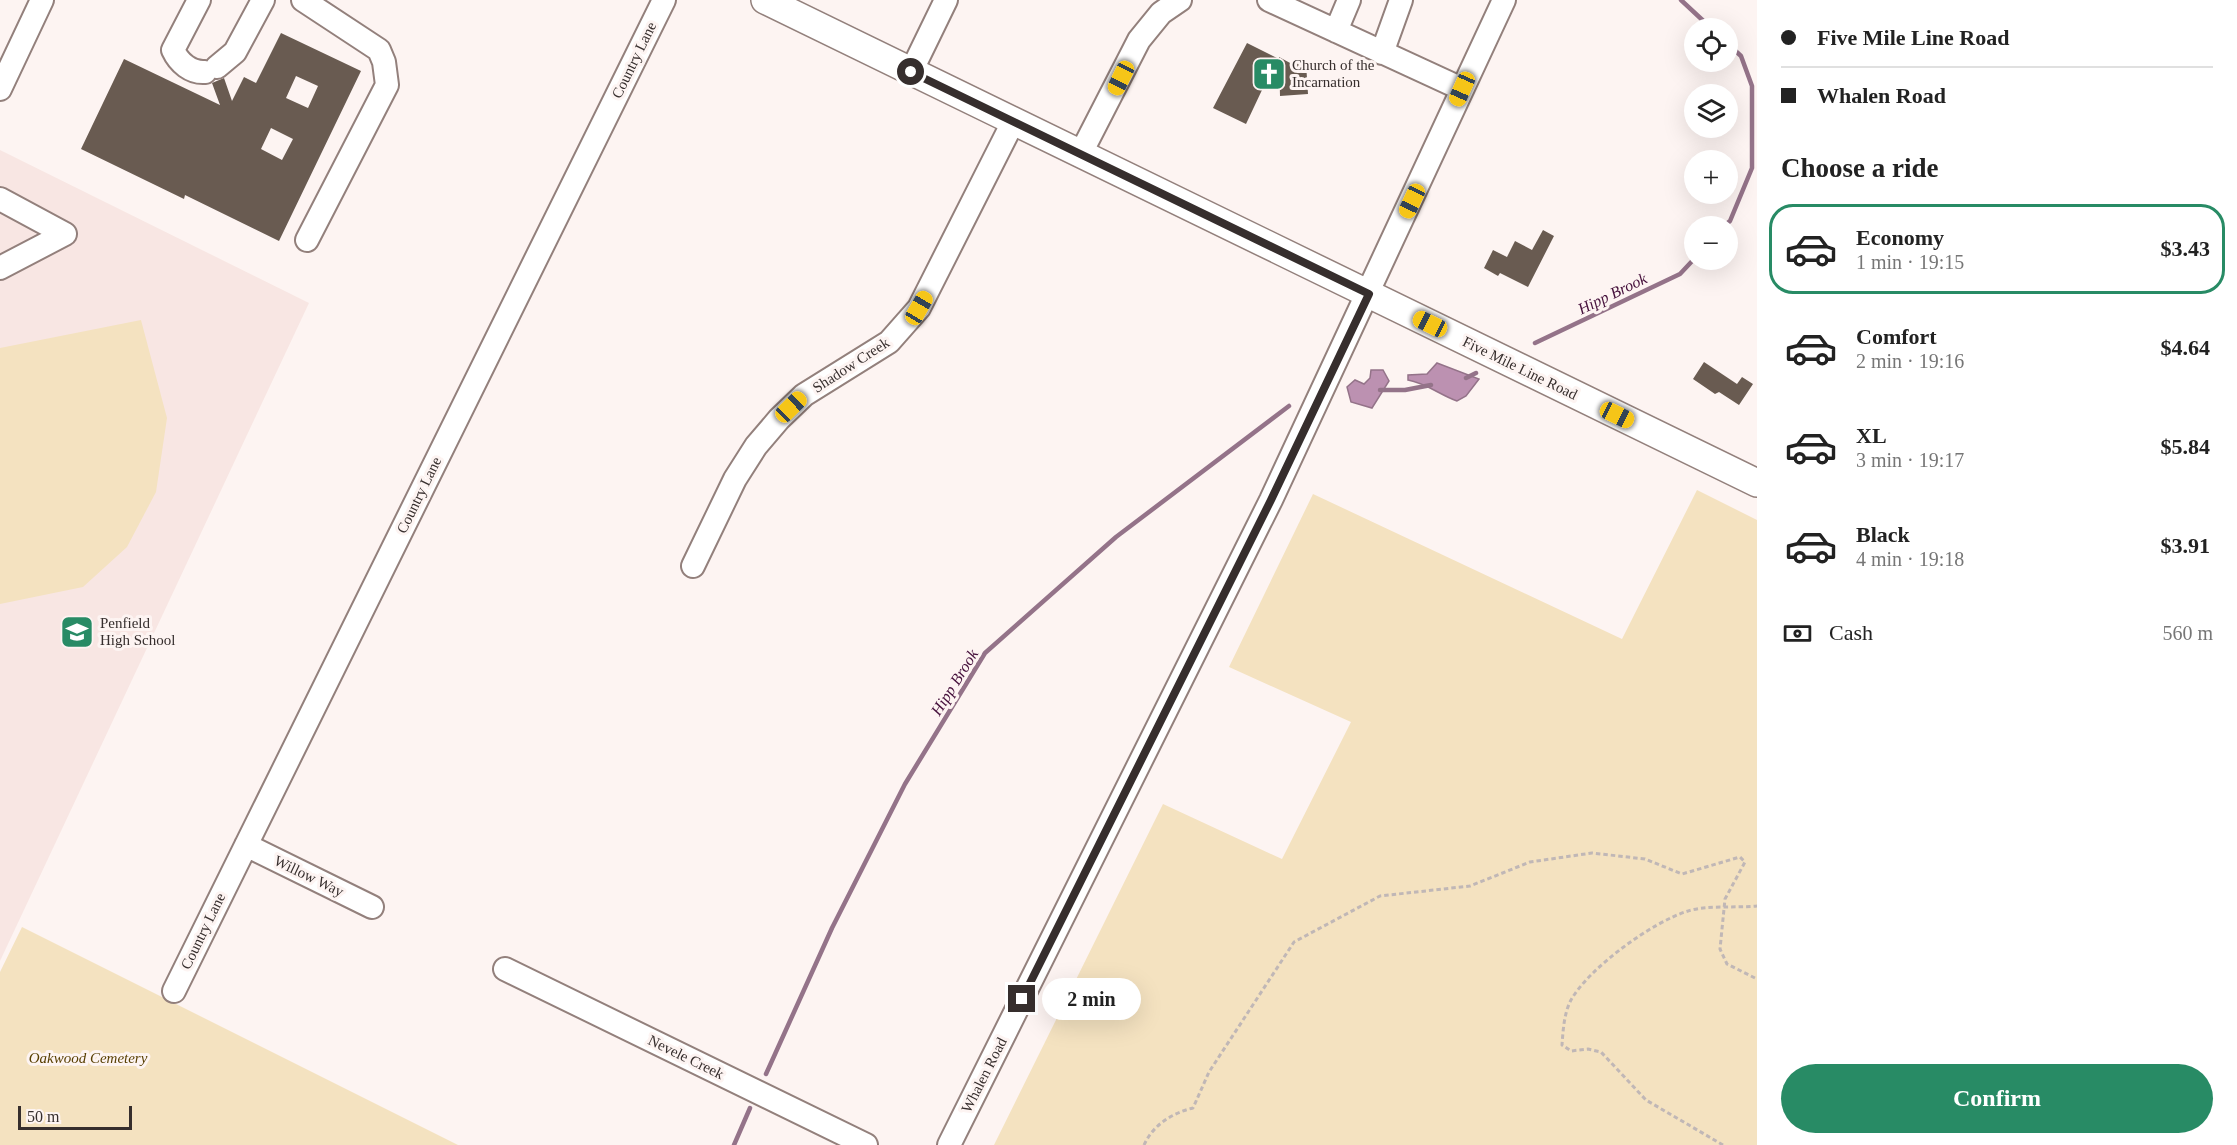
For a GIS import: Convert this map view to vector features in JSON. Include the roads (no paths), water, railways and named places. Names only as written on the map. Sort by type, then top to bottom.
[{"type":"main road","name":"Five Mile Line Road","points":[[765,0],[1757,483]]},
{"type":"street","points":[[0,89],[42,0]]},
{"type":"street","points":[[199,0],[173,50],[178,60],[197,73],[211,70],[235,52],[263,0]]},
{"type":"street","points":[[303,0],[379,50],[384,62],[387,85],[307,240]]},
{"type":"street","name":"Country Lane","points":[[174,991],[664,0]]},
{"type":"street","points":[[911,72],[946,0]]},
{"type":"street","points":[[1080,155],[1139,40],[1161,13],[1180,0]]},
{"type":"street","points":[[1269,0],[1462,89]]},
{"type":"street","points":[[1336,31],[1349,0]]},
{"type":"street","points":[[1382,53],[1401,0]]},
{"type":"street","name":"Whalen Road","points":[[949,1145],[1266,511],[1504,0]]},
{"type":"street","name":"Shadow Creek","points":[[693,566],[735,479],[756,446],[771,428],[804,395],[889,342],[919,308],[1012,122]]},
{"type":"street","points":[[0,199],[65,234],[0,268]]},
{"type":"street","name":"Willow Way","points":[[246,845],[372,907]]},
{"type":"street","name":"Nevele Creek","points":[[505,969],[866,1145]]},
{"type":"waterway","name":"Hipp Brook","points":[[1681,0],[1700,18]]},
{"type":"waterway","name":"Hipp Brook","points":[[1732,216],[1752,168],[1752,86],[1738,53]]},
{"type":"waterway","name":"Hipp Brook","points":[[1535,343],[1680,274],[1684,270]]},
{"type":"waterway","name":"Hipp Brook","points":[[1466,378],[1476,373]]},
{"type":"waterway","name":"Hipp Brook","points":[[1380,390],[1405,390],[1431,385]]},
{"type":"waterway","name":"Hipp Brook","points":[[766,1074],[832,928],[905,784],[985,653],[1116,537],[1289,406]]},
{"type":"waterway","name":"Hipp Brook","points":[[734,1145],[750,1108]]},
{"type":"place","name":"Church of the Incarnation","points":[[1269,74]]},
{"type":"place","name":"Penfield High School","points":[[77,632]]},
{"type":"park label","name":"Oakwood Cemetery","points":[[88,1058]]}]
